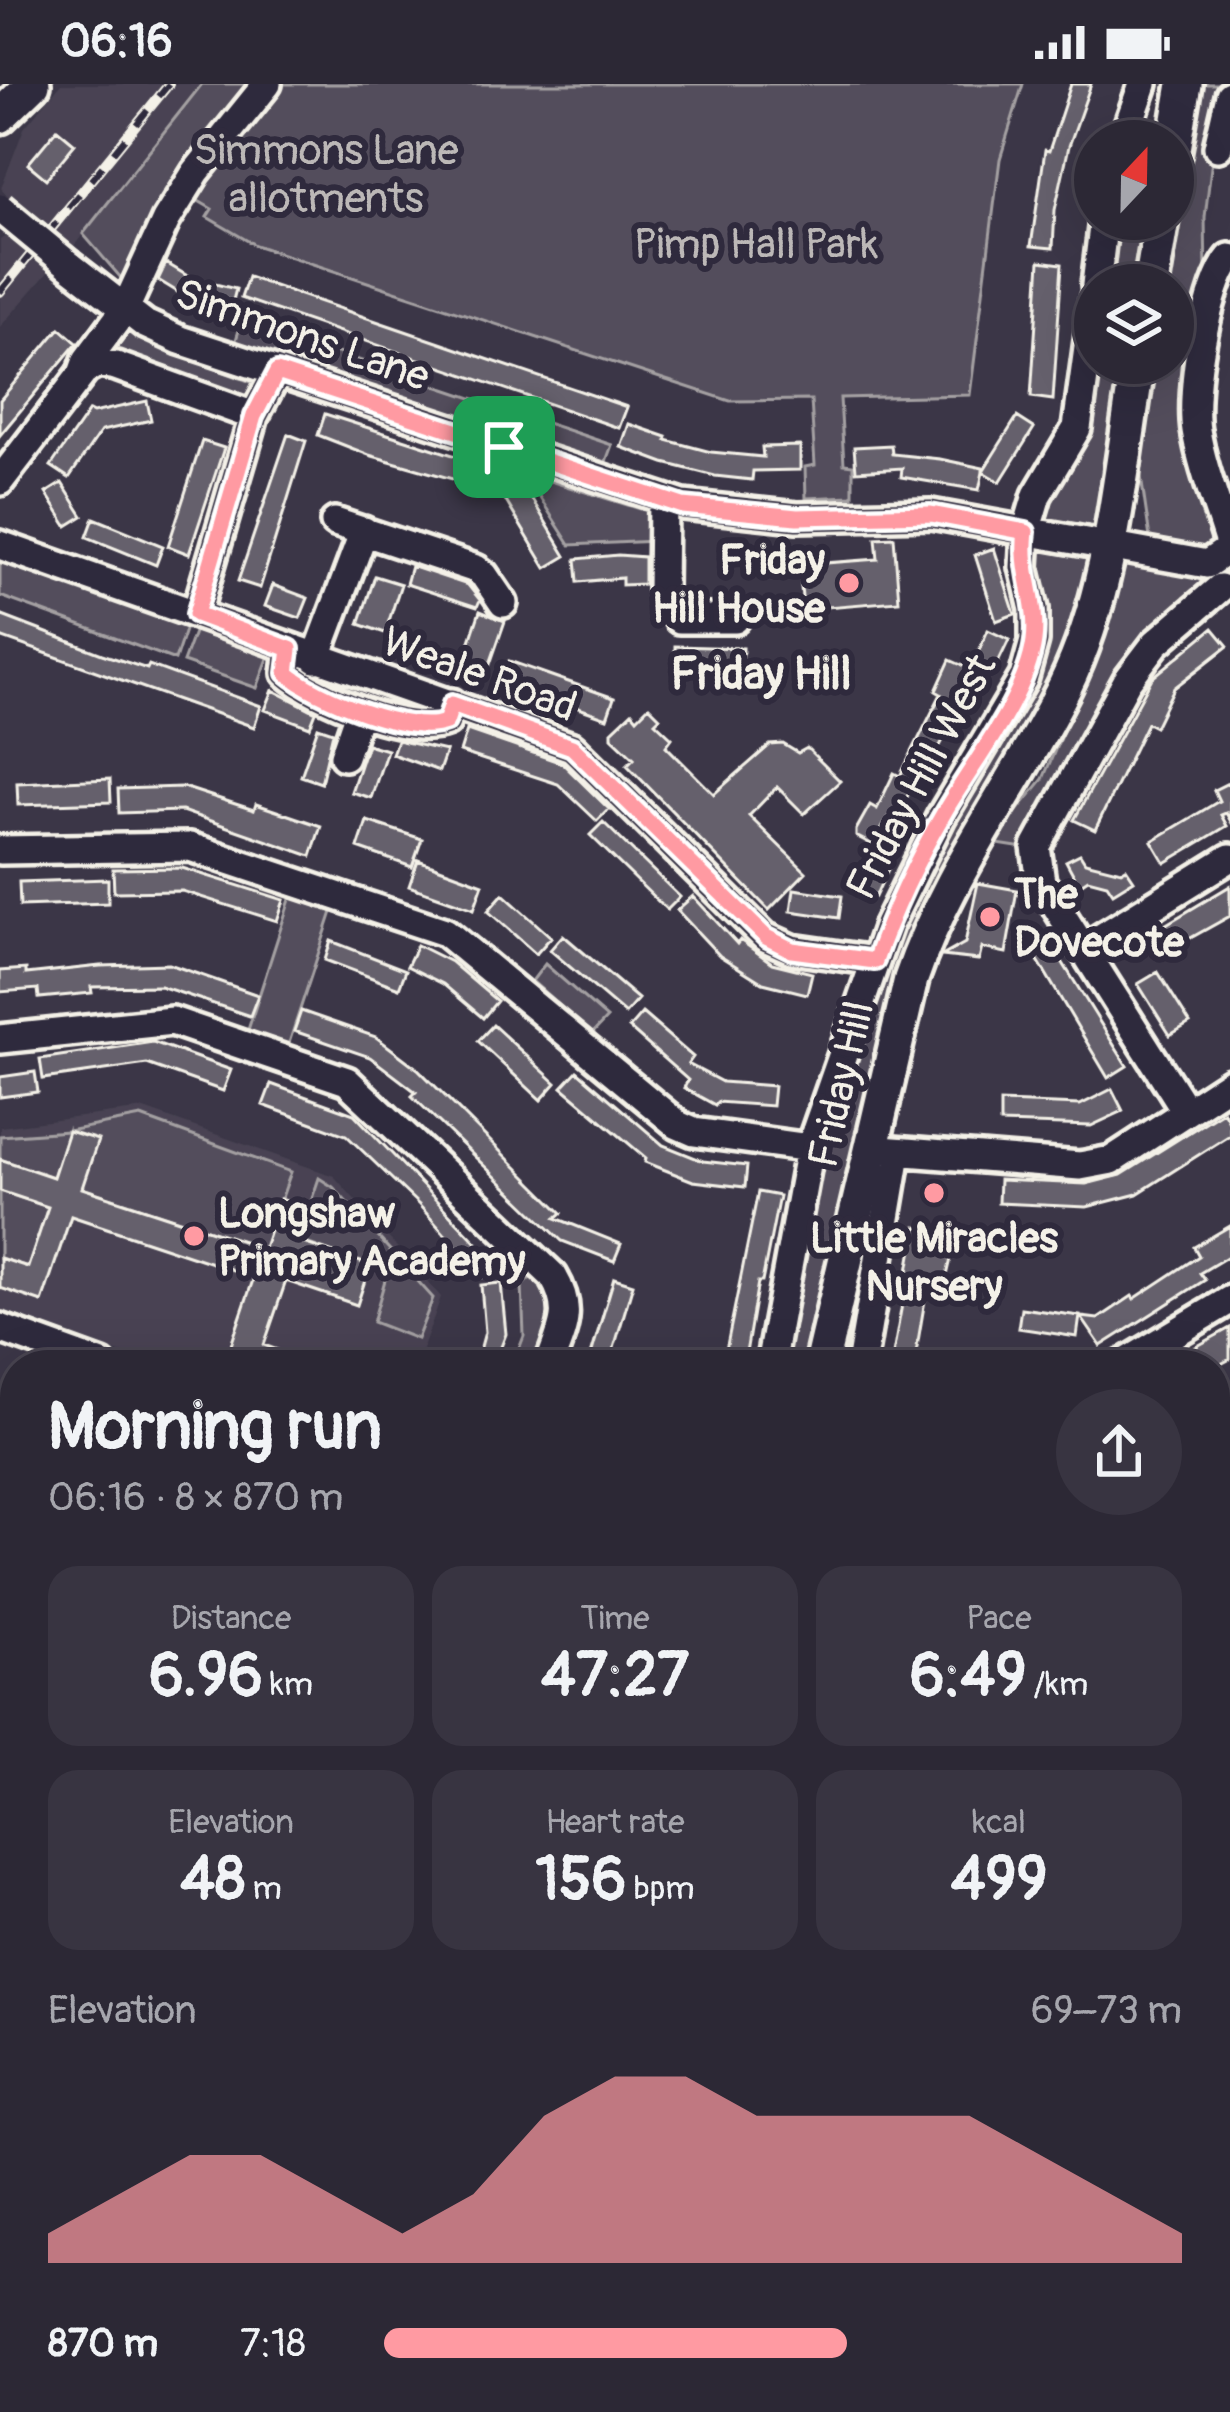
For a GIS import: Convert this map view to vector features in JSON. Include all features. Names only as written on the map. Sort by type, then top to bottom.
[{"type":"main road","points":[[0,116],[33,84]]},
{"type":"main road","points":[[1179,120],[1185,84]]},
{"type":"main road","name":"Friday Hill","points":[[825,1350],[883,1151],[911,979],[929,924],[1066,684],[1096,605],[1134,384]]},
{"type":"street","points":[[0,481],[125,309],[196,172],[267,84]]},
{"type":"street","points":[[1130,120],[1142,84]]},
{"type":"street","points":[[1217,147],[1228,109]]},
{"type":"street","name":"Simmons Lane","points":[[0,208],[145,324],[180,340],[683,506],[797,517],[931,514],[1224,568]]},
{"type":"street","points":[[1186,1111],[1041,882],[1036,847],[1127,681],[1224,568],[1194,418],[1207,307],[1220,270],[1230,258]]},
{"type":"street","points":[[82,374],[98,363],[116,366],[254,416]]},
{"type":"street","points":[[196,614],[254,416],[277,372]]},
{"type":"street","name":"Friday Hill West","points":[[773,1350],[810,1148],[875,961],[898,901],[1024,676],[1034,641],[1034,609],[1024,567],[1026,532],[1037,495],[1077,428],[1083,384]]},
{"type":"street","points":[[663,499],[662,593],[680,619],[735,619]]},
{"type":"street","points":[[335,522],[476,569],[503,603]]},
{"type":"street","points":[[364,531],[303,654],[287,673],[359,712],[432,726],[446,722],[452,704]]},
{"type":"street","name":"Weale Road","points":[[0,545],[572,747],[777,945],[875,961]]},
{"type":"street","points":[[344,756],[359,712]]},
{"type":"street","points":[[0,850],[190,847],[446,932],[678,1125],[694,1132],[810,1148]]},
{"type":"street","points":[[1083,949],[1230,858]]},
{"type":"street","points":[[0,1039],[172,1021],[347,1081],[553,1276],[565,1296],[566,1316],[554,1350]]},
{"type":"street","points":[[863,1350],[883,1151],[1080,1166],[1112,1160],[1230,1083]]},
{"type":"street","points":[[1147,1350],[1230,1300]]},
{"type":"street","points":[[0,1328],[61,1350]]},
{"type":"shaded area","points":[[61,84],[202,84],[73,247],[1,188],[24,128]]},
{"type":"shaded area","points":[[7,235],[51,269],[0,327],[0,240]]},
{"type":"shaded area","name":"Longshaw Primary Academy","points":[[144,1109],[334,1176],[441,1297],[422,1350],[110,1350],[0,1312],[0,1127]]},
{"type":"green space","name":"Pimp Hall Park","points":[[202,84],[1023,84],[1000,159],[970,395],[840,398],[844,464],[853,465],[853,496],[806,498],[805,467],[815,465],[811,400],[730,401],[255,245],[207,217],[212,209],[195,199],[134,293],[83,234]]},
{"type":"green space","points":[[1203,84],[1221,84],[1205,217],[1206,277],[1194,353],[1194,264],[1168,264],[1173,240],[1194,240],[1194,130]]},
{"type":"green space","points":[[1110,240],[1150,240],[1146,264],[1108,264]]},
{"type":"green space","points":[[242,321],[612,445],[605,464],[235,343]]},
{"type":"green space","points":[[123,322],[152,345],[254,383],[250,399],[113,354],[92,357]]},
{"type":"green space","points":[[1088,384],[1125,384],[1102,524],[1091,532],[1049,524],[1044,513]]},
{"type":"green space","points":[[1148,384],[1189,384],[1186,403],[1217,536],[1206,550],[1185,551],[1150,538],[1138,456]]},
{"type":"green space","points":[[524,473],[657,514],[656,541],[570,545]]},
{"type":"green space","points":[[1039,548],[1091,557],[1076,630],[911,935],[816,1350],[784,1350],[809,1205],[882,965],[928,866],[992,762],[1043,652]]},
{"type":"green space","points":[[0,554],[188,621],[175,660],[0,596]]},
{"type":"green space","points":[[1119,562],[1198,575],[1203,589],[1124,659],[1030,849],[991,843],[1043,779],[1087,673]]},
{"type":"green space","points":[[196,627],[270,653],[257,688],[183,662]]},
{"type":"green space","points":[[293,890],[334,906],[288,1046],[248,1030]]},
{"type":"green space","points":[[545,964],[607,1018],[592,1034],[532,981]]},
{"type":"green space","points":[[141,1117],[291,1172],[264,1248],[82,1188],[68,1131]]},
{"type":"green space","points":[[68,1131],[53,1177],[0,1159],[0,1136]]},
{"type":"green space","points":[[319,1178],[333,1187],[433,1298],[417,1339],[373,1322],[387,1273],[298,1240]]},
{"type":"green space","points":[[0,1191],[48,1207],[28,1267],[0,1258]]},
{"type":"green space","points":[[535,1274],[548,1298],[551,1318],[542,1350],[519,1350],[524,1336],[522,1285]]},
{"type":"building","points":[[1071,84],[1091,84],[1078,120],[1074,120],[1055,210],[1053,248],[1031,246],[1045,150],[1049,151]]},
{"type":"building","points":[[57,129],[75,144],[46,179],[28,164]]},
{"type":"building","points":[[1040,261],[1062,264],[1053,400],[1031,397]]},
{"type":"building","points":[[166,263],[191,278],[236,289],[230,312],[194,302],[158,280]]},
{"type":"building","points":[[248,277],[627,407],[619,428],[241,298]]},
{"type":"building","points":[[60,328],[77,343],[0,435],[0,400]]},
{"type":"building","points":[[147,401],[151,420],[101,431],[69,478],[51,466],[89,411]]},
{"type":"building","points":[[325,414],[500,470],[494,491],[318,435]]},
{"type":"building","points":[[1017,417],[1034,428],[1000,482],[983,472],[979,490],[901,477],[902,468],[856,471],[854,447],[891,445],[892,454],[940,459],[983,471]]},
{"type":"building","points":[[629,424],[711,452],[763,457],[762,447],[800,446],[800,470],[753,471],[752,480],[664,463],[621,447]]},
{"type":"building","points":[[288,434],[306,441],[260,588],[238,581]]},
{"type":"building","points":[[202,441],[224,448],[189,554],[168,546]]},
{"type":"building","points":[[521,481],[566,556],[546,568],[501,493]]},
{"type":"building","points":[[62,483],[83,516],[67,526],[46,493]]},
{"type":"building","points":[[94,518],[163,546],[156,565],[87,537]]},
{"type":"building","name":"Friday Hill House","points":[[894,537],[899,601],[803,609],[799,565],[878,559],[876,538]]},
{"type":"building","points":[[994,548],[1015,614],[996,621],[975,555]]},
{"type":"building","points":[[644,557],[644,584],[622,585],[622,578],[578,582],[576,559]]},
{"type":"building","points":[[411,566],[468,585],[480,600],[477,607],[406,584]]},
{"type":"building","points":[[375,576],[401,584],[385,633],[359,624]]},
{"type":"building","points":[[273,585],[308,598],[300,618],[265,606]]},
{"type":"building","points":[[480,611],[505,621],[489,667],[464,659]]},
{"type":"building","points":[[0,615],[261,706],[254,727],[0,637]]},
{"type":"building","points":[[1213,628],[1228,646],[1174,688],[1155,727],[1147,723],[1095,830],[1074,820],[1152,678]]},
{"type":"building","points":[[988,630],[1009,640],[994,671],[974,662]]},
{"type":"building","points":[[675,646],[743,648],[742,674],[675,675]]},
{"type":"building","points":[[950,660],[970,669],[951,710],[957,713],[922,781],[916,778],[899,814],[892,811],[873,845],[856,836],[856,830],[870,805],[877,809],[894,773],[900,776],[941,694],[936,691]]},
{"type":"building","points":[[509,661],[614,698],[607,718],[502,681]]},
{"type":"building","points":[[273,690],[316,712],[310,727],[265,710]]},
{"type":"building","points":[[649,706],[660,717],[655,722],[672,738],[666,746],[714,794],[770,745],[783,744],[798,753],[807,748],[840,781],[804,814],[777,787],[749,816],[806,872],[769,910],[627,765],[634,758],[612,737],[612,731],[632,712],[637,718]]},
{"type":"building","points":[[318,727],[333,732],[321,783],[301,776]]},
{"type":"building","points":[[467,730],[562,763],[609,809],[597,821],[558,784],[460,752]]},
{"type":"building","points":[[397,740],[446,751],[439,771],[392,754]]},
{"type":"building","points":[[367,744],[387,750],[371,798],[351,792]]},
{"type":"building","points":[[110,779],[111,802],[18,805],[17,783]]},
{"type":"building","points":[[1230,782],[1230,820],[1226,813],[1221,815],[1227,826],[1165,863],[1152,841],[1219,801],[1214,790]]},
{"type":"building","points":[[183,787],[321,826],[311,856],[182,811],[119,813],[118,789]]},
{"type":"building","points":[[367,821],[422,839],[412,867],[358,848]]},
{"type":"building","points":[[603,822],[680,897],[667,910],[590,835]]},
{"type":"building","points":[[1080,854],[1085,862],[1121,871],[1126,868],[1134,880],[1113,893],[1107,884],[1088,879],[1079,885],[1066,861]]},
{"type":"building","points":[[870,856],[890,865],[875,897],[856,888]]},
{"type":"building","points":[[418,860],[483,884],[474,909],[409,886]]},
{"type":"building","points":[[182,868],[284,900],[277,921],[182,891],[114,892],[113,869]]},
{"type":"building","points":[[108,879],[108,903],[20,906],[19,882]]},
{"type":"building","name":"The Dovecote","points":[[978,883],[1017,890],[1006,953],[982,948],[979,960],[942,956],[965,943]]},
{"type":"building","points":[[1230,886],[1230,916],[1160,955],[1148,935]]},
{"type":"building","points":[[794,889],[842,896],[839,918],[791,911]]},
{"type":"building","points":[[503,894],[551,937],[536,954],[488,911]]},
{"type":"building","points":[[693,896],[737,944],[740,940],[772,963],[812,973],[807,994],[763,983],[720,956],[677,910]]},
{"type":"building","points":[[563,935],[638,999],[625,1014],[550,950]]},
{"type":"building","points":[[331,941],[406,970],[399,988],[325,960]]},
{"type":"building","points":[[417,945],[451,962],[497,1001],[483,1018],[443,984],[407,966]]},
{"type":"building","points":[[1053,947],[1127,1066],[1108,1078],[1036,957]]},
{"type":"building","points":[[169,964],[258,995],[250,1016],[160,986],[91,987],[92,993],[39,998],[38,989],[0,992],[0,971],[26,969],[26,974]]},
{"type":"building","points":[[1158,972],[1190,1023],[1170,1035],[1138,984]]},
{"type":"building","points":[[301,1011],[376,1037],[418,1069],[562,1213],[556,1218],[621,1244],[614,1261],[562,1241],[412,1096],[416,1092],[370,1057],[294,1031]]},
{"type":"building","points":[[642,1013],[693,1057],[688,1064],[722,1082],[774,1086],[772,1106],[715,1105],[684,1088],[688,1080],[629,1028]]},
{"type":"building","points":[[493,1025],[556,1083],[541,1100],[478,1041]]},
{"type":"building","points":[[153,1042],[231,1070],[223,1091],[147,1064],[43,1079],[40,1059]]},
{"type":"building","points":[[577,1071],[663,1145],[703,1161],[747,1166],[745,1187],[693,1181],[645,1162],[646,1158],[562,1087]]},
{"type":"building","points":[[35,1072],[38,1092],[0,1097],[0,1077]]},
{"type":"building","points":[[271,1084],[354,1114],[497,1264],[483,1277],[419,1205],[346,1135],[263,1105]]},
{"type":"building","points":[[1112,1089],[1123,1111],[1091,1126],[1000,1123],[1000,1102],[1080,1105]]},
{"type":"building","points":[[1223,1111],[1230,1135],[1137,1194],[1087,1207],[998,1203],[999,1180],[1086,1184],[1121,1175]]},
{"type":"building","points":[[68,1131],[98,1140],[82,1188],[264,1248],[280,1199],[308,1208],[297,1241],[370,1265],[357,1305],[286,1281],[264,1345],[277,1350],[229,1350],[254,1277],[71,1216],[42,1302],[0,1288],[0,1258],[28,1267],[48,1207],[0,1191],[0,1159],[53,1177]]},
{"type":"building","points":[[758,1192],[779,1196],[747,1350],[726,1350]]},
{"type":"building","points":[[1230,1226],[1230,1255],[1200,1273],[1205,1280],[1101,1346],[1081,1317],[1098,1319],[1134,1299],[1199,1256],[1194,1247]]},
{"type":"building","points":[[916,1227],[955,1234],[942,1297],[926,1294],[917,1350],[894,1350]]},
{"type":"building","points":[[614,1278],[633,1284],[613,1350],[592,1350]]},
{"type":"building","points":[[501,1283],[506,1334],[500,1350],[480,1350],[485,1332],[481,1285]]},
{"type":"building","points":[[1021,1308],[1080,1316],[1077,1337],[1018,1328]]},
{"type":"building","points":[[1230,1328],[1230,1350],[1190,1350]]},
{"type":"railway","points":[[0,292],[169,84]]},
{"type":"place","name":"Friday Hill House","points":[[849,583]]},
{"type":"place","name":"The Dovecote","points":[[990,917]]},
{"type":"place","name":"Little Miracles Nursery","points":[[934,1193]]},
{"type":"place","name":"Longshaw Primary Academy","points":[[194,1236]]},
{"type":"district","name":"Friday Hill","points":[[761,673]]},
{"type":"route","points":[[277,372],[504,447],[683,506],[797,517],[931,514],[1026,532],[1024,567],[1034,609],[1034,641],[1024,676],[941,818],[898,901],[875,961],[777,945],[572,747],[452,704],[446,722],[432,726],[359,712],[287,673],[290,649],[196,614],[254,416],[277,372]]},
{"type":"park label","name":"Simmons Lane allotments","points":[[326,173]]}]
